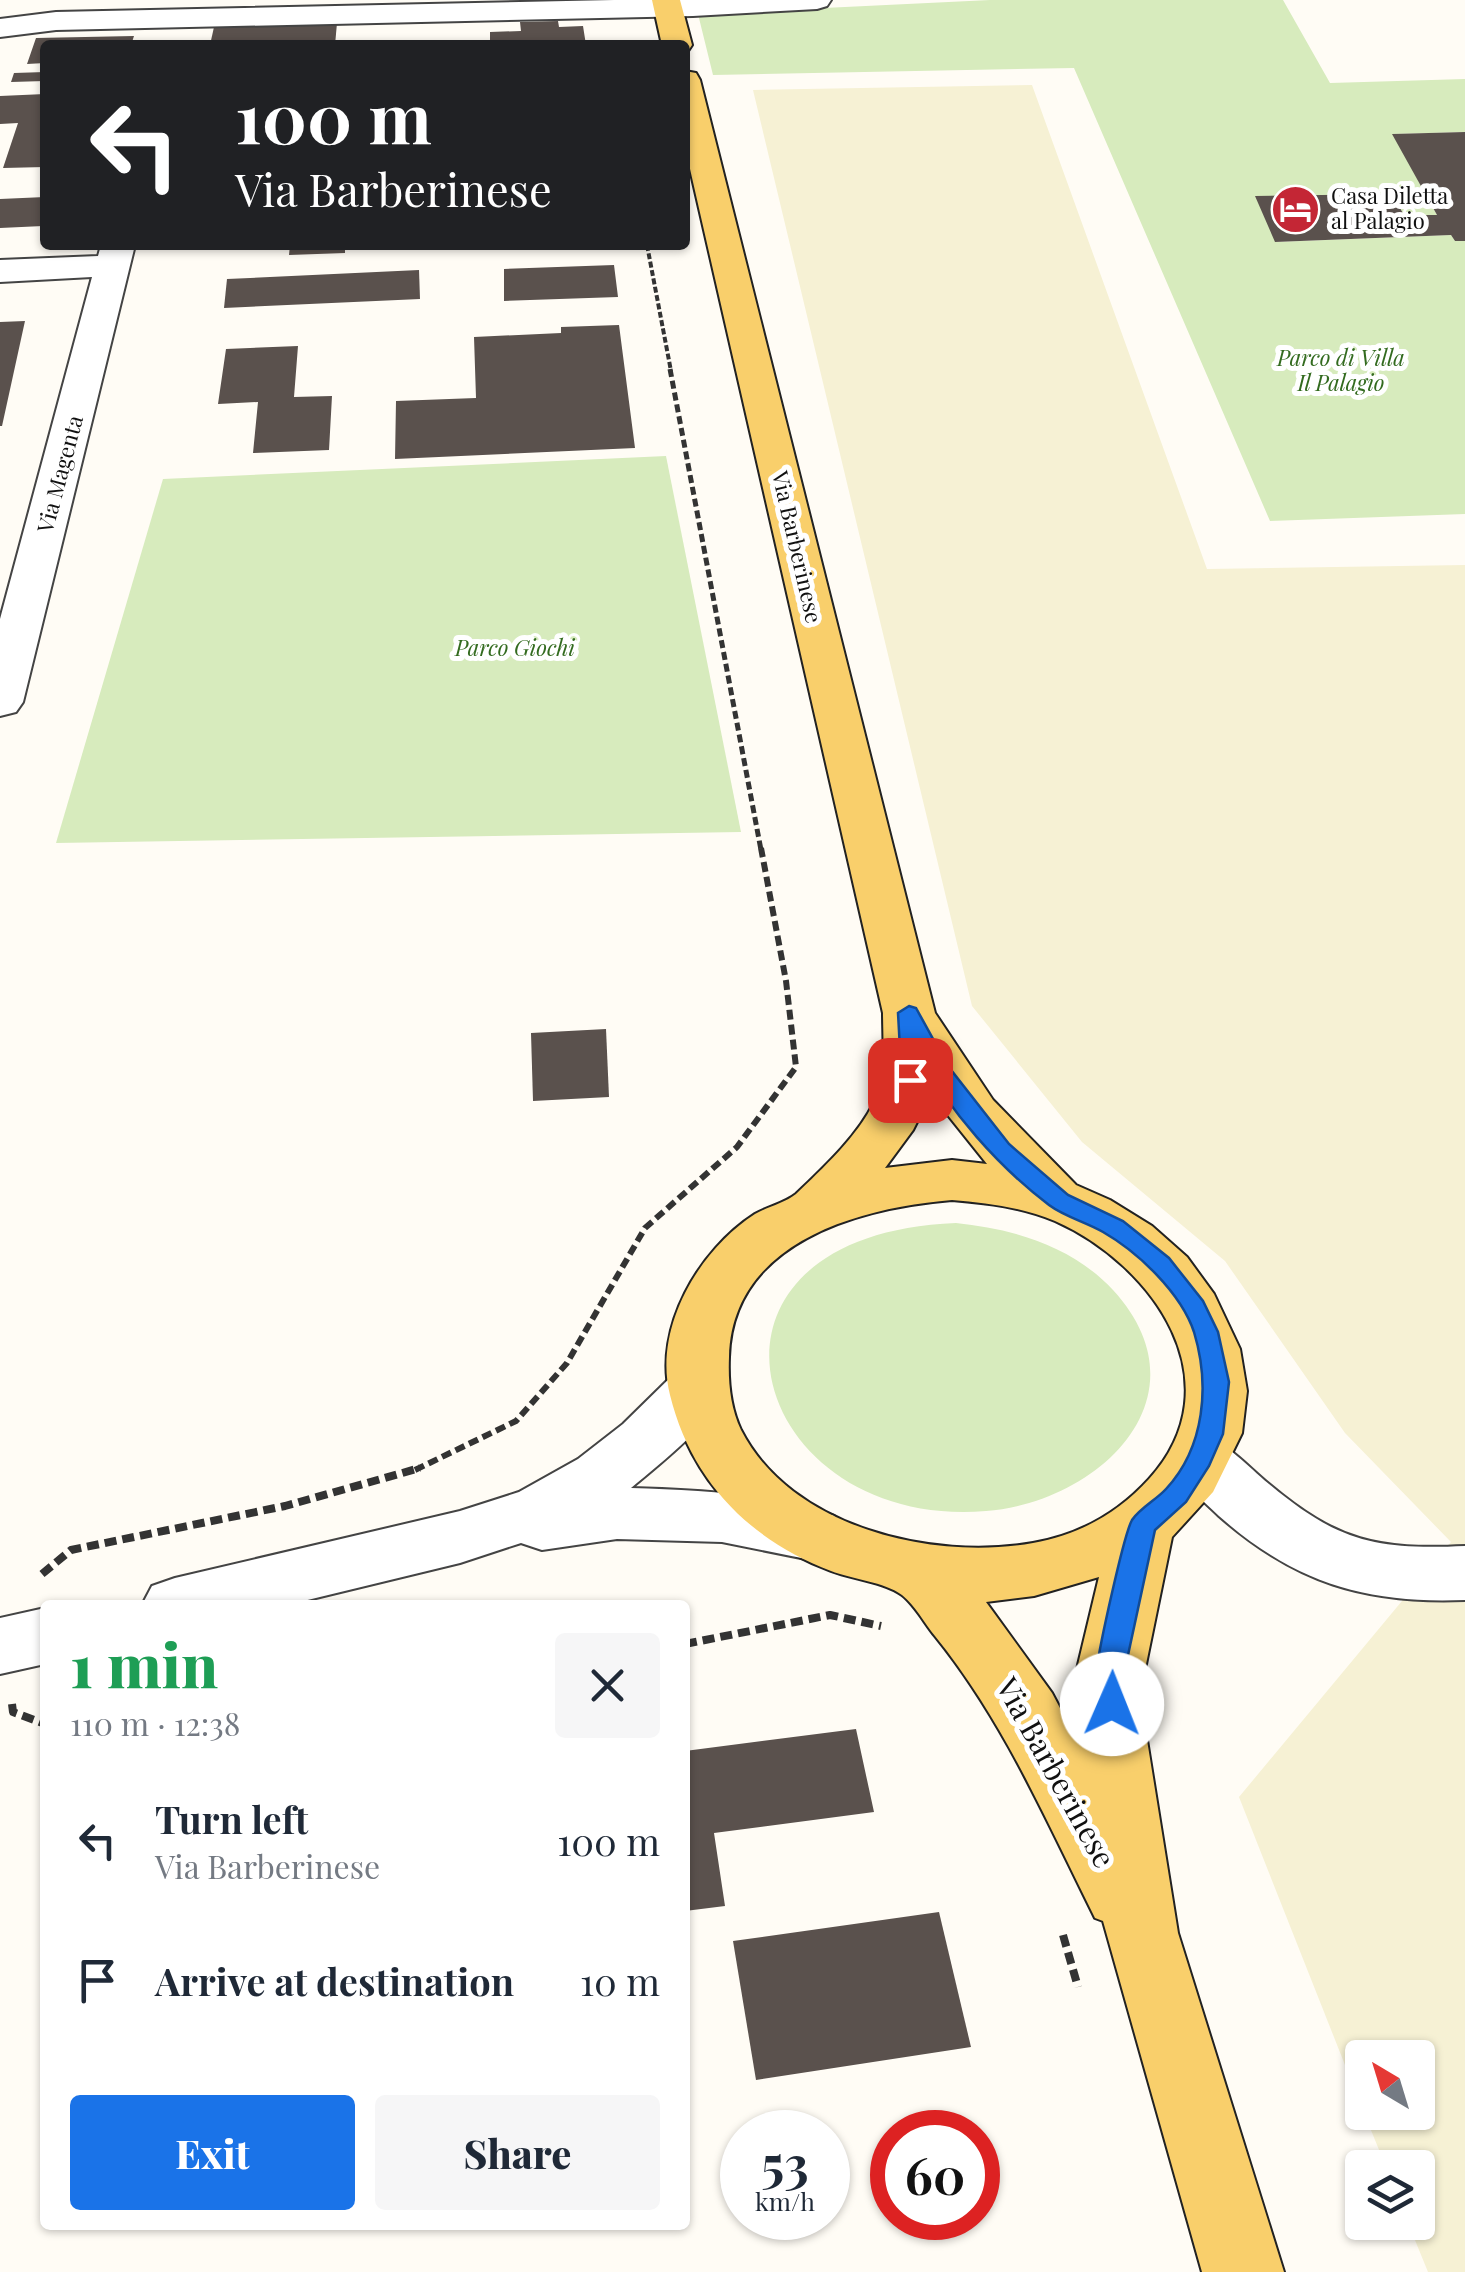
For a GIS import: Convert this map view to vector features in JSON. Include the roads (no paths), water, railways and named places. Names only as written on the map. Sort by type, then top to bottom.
[{"type":"main road","points":[[667,4],[675,40]]},
{"type":"main road","name":"Via Barberinese","points":[[690,101],[909,1013],[910,1080],[895,1114],[870,1150],[814,1206]]},
{"type":"main road","name":"Via Barberinese","points":[[909,1013],[939,1070],[977,1120],[1001,1149],[1059,1201]]},
{"type":"main road","name":"Via Barberinese","points":[[952,1180],[1024,1190],[1059,1201],[1087,1212],[1138,1245],[1170,1274],[1195,1308],[1214,1357],[1216,1408],[1200,1459],[1177,1494],[1143,1525],[1088,1555],[991,1575],[922,1572],[864,1558],[811,1534],[754,1492],[734,1468],[711,1428],[698,1387],[703,1324],[732,1268],[783,1223],[814,1206],[880,1186],[952,1180]]},
{"type":"main road","name":"Via Barberinese","points":[[1143,1525],[1111,1669],[1114,1740],[1141,1933],[1243,2272]]},
{"type":"main road","name":"Via Barberinese","points":[[922,1572],[974,1635],[1028,1714],[1141,1933]]},
{"type":"street","points":[[0,28],[42,22],[817,0]]},
{"type":"street","points":[[0,271],[115,255]]},
{"type":"street","name":"Via Magenta","points":[[0,702],[20,546],[115,255]]},
{"type":"street","points":[[195,1600],[460,1536],[541,1510],[600,1477],[698,1387]]},
{"type":"street","points":[[1200,1459],[1288,1537],[1326,1559],[1365,1571],[1418,1577],[1465,1574]]},
{"type":"street","points":[[460,1536],[617,1512],[722,1516],[811,1534]]},
{"type":"place","name":"Casa Diletta al Palagio","points":[[1296,209]]},
{"type":"park label","name":"Parco di Villa Il Palagio","points":[[1341,370]]},
{"type":"park label","name":"Parco Giochi","points":[[515,648]]}]
